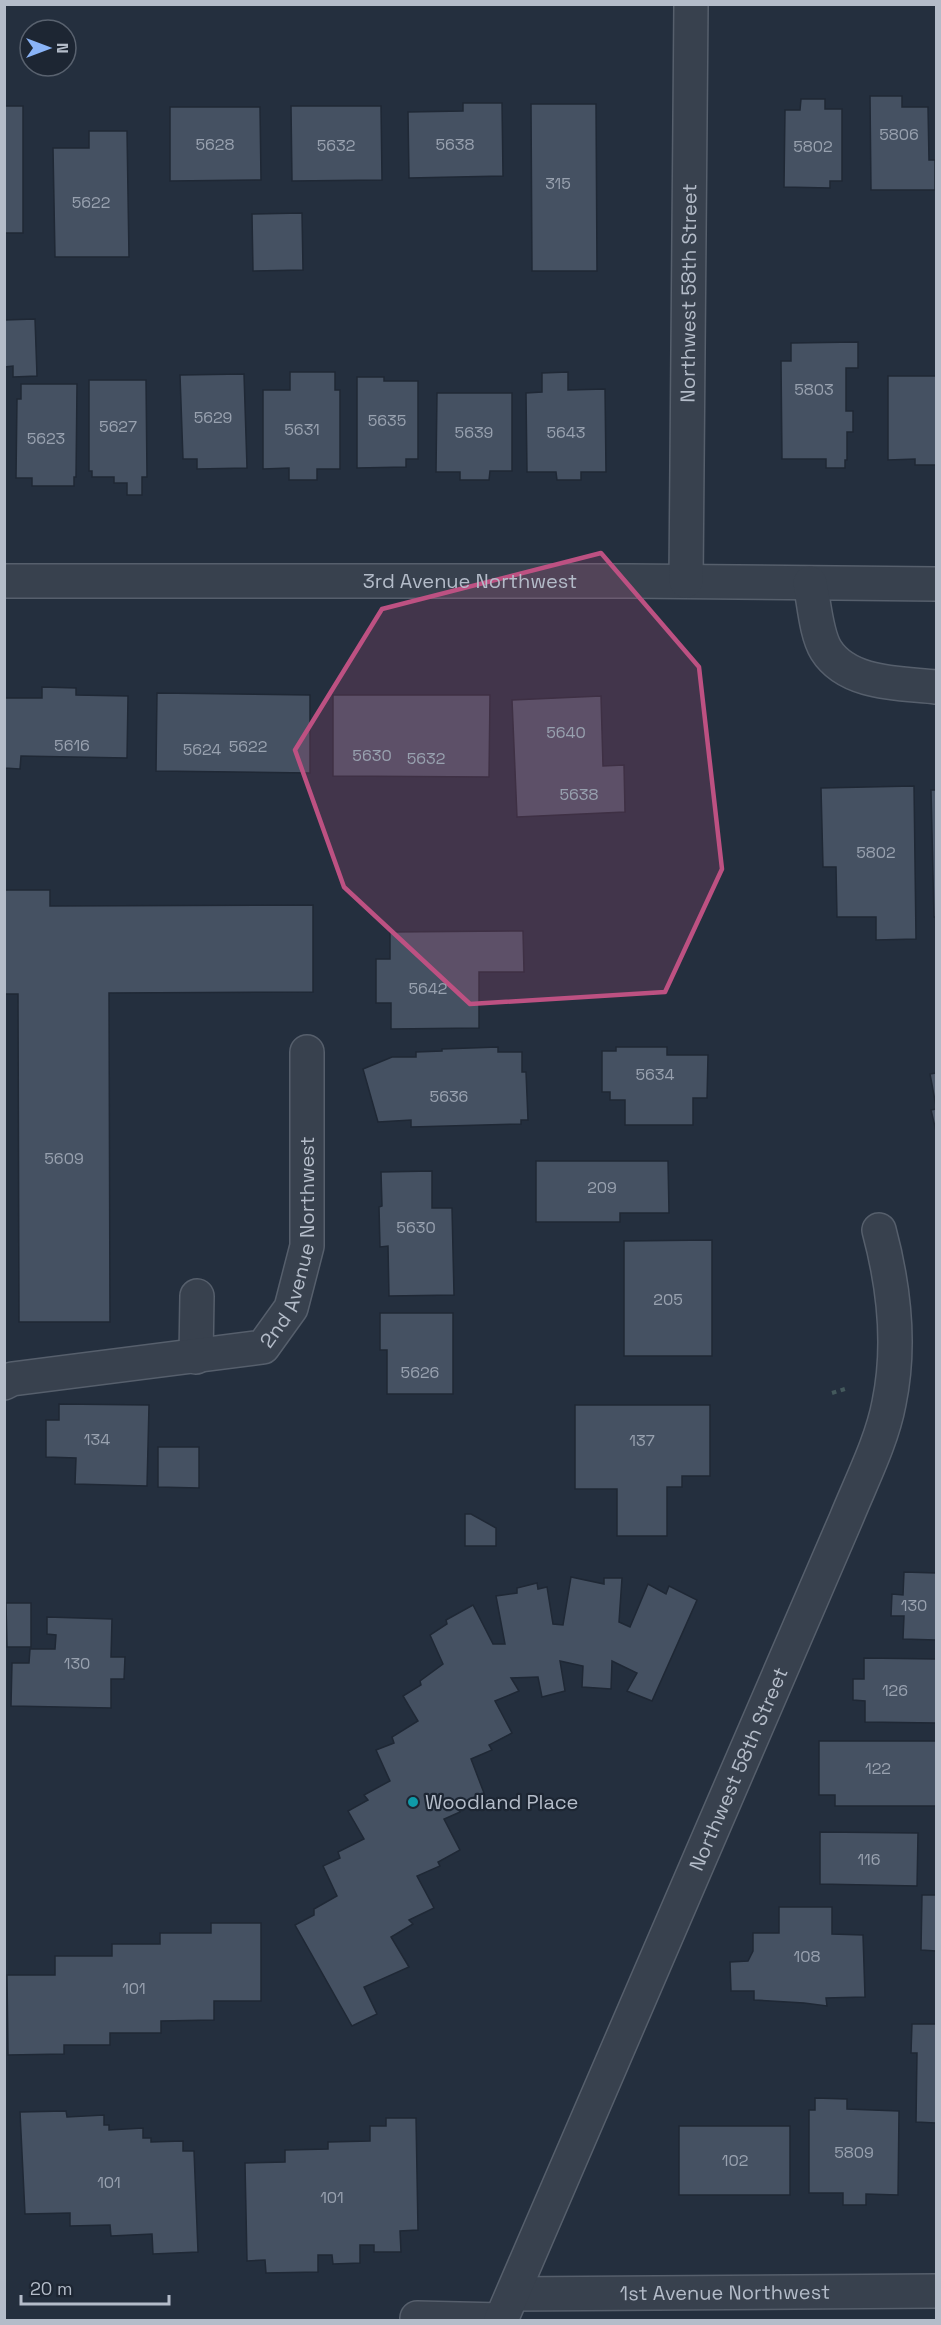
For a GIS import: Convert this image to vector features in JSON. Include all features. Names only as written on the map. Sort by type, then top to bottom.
[{"type":"street","name":"Northwest 58th Street","points":[[686,581],[691,4]]},
{"type":"street","name":"3rd Avenue Northwest","points":[[4,581],[686,581],[936,584]]},
{"type":"street","points":[[810,583],[821,638],[826,650],[837,662],[865,677],[885,682],[936,687]]},
{"type":"street","name":"2nd Avenue Northwest","points":[[4,1383],[12,1379],[103,1366],[196,1357],[263,1347],[291,1308],[307,1246],[307,1052]]},
{"type":"street","name":"Northwest 58th Street","points":[[505,2311],[846,1519],[875,1445],[889,1403],[895,1357],[894,1305],[879,1230]]},
{"type":"street","points":[[196,1296],[196,1357]]},
{"type":"street","name":"1st Avenue Northwest","points":[[417,2318],[505,2311],[936,2291]]},
{"type":"path","points":[[832,1393],[855,1386]]},
{"type":"highlighted area","points":[[601,553],[699,667],[722,869],[665,992],[470,1004],[344,887],[295,750],[382,609]]},
{"type":"building","points":[[870,96],[902,96],[902,107],[928,107],[929,160],[935,160],[935,190],[871,190]]},
{"type":"building","points":[[801,99],[825,99],[825,109],[842,109],[842,181],[830,181],[830,188],[784,187],[785,110],[800,110]]},
{"type":"building","points":[[463,103],[502,103],[503,176],[409,178],[408,112],[463,111]]},
{"type":"building","points":[[531,104],[596,104],[597,271],[532,271]]},
{"type":"building","points":[[4,106],[23,106],[23,233],[4,233]]},
{"type":"building","points":[[291,106],[381,106],[382,180],[292,181]]},
{"type":"building","points":[[170,107],[260,107],[261,180],[170,181]]},
{"type":"building","points":[[89,131],[127,131],[129,257],[55,257],[53,148],[89,148]]},
{"type":"building","points":[[302,213],[303,270],[253,271],[252,214]]},
{"type":"building","points":[[35,319],[37,376],[13,377],[13,366],[4,367],[4,320]]},
{"type":"building","points":[[858,342],[858,368],[846,368],[846,411],[853,411],[853,432],[847,432],[845,468],[826,468],[826,459],[782,459],[781,361],[791,361],[791,343]]},
{"type":"building","points":[[290,372],[335,372],[335,390],[340,390],[340,469],[317,469],[317,480],[289,480],[289,468],[263,469],[263,390],[290,390]]},
{"type":"building","points":[[568,372],[568,390],[605,389],[606,472],[581,472],[581,480],[557,480],[556,472],[527,472],[526,393],[542,392],[542,373]]},
{"type":"building","points":[[244,374],[247,468],[197,469],[197,459],[183,459],[180,375]]},
{"type":"building","points":[[888,376],[936,376],[936,465],[915,465],[915,459],[888,460]]},
{"type":"building","points":[[357,377],[384,377],[384,381],[418,381],[418,459],[406,459],[406,467],[357,468]]},
{"type":"building","points":[[89,380],[146,380],[147,477],[142,477],[142,495],[127,495],[127,483],[114,483],[114,477],[92,477],[92,471],[89,471]]},
{"type":"building","points":[[21,384],[77,384],[74,486],[32,486],[32,478],[16,478],[17,399],[21,399]]},
{"type":"building","points":[[437,393],[512,393],[512,471],[490,471],[489,480],[460,480],[460,472],[436,472]]},
{"type":"building","points":[[42,687],[76,688],[76,695],[128,696],[127,758],[21,756],[20,769],[4,768],[4,698],[42,698]]},
{"type":"building","points":[[157,693],[310,695],[310,773],[156,771]]},
{"type":"building","points":[[333,695],[490,695],[489,777],[333,776]]},
{"type":"building","points":[[601,696],[603,766],[624,765],[625,812],[517,817],[512,700]]},
{"type":"building","points":[[914,786],[916,939],[876,940],[876,917],[837,917],[836,867],[823,867],[821,788]]},
{"type":"building","points":[[931,790],[936,790],[936,917],[934,917]]},
{"type":"building","points":[[4,890],[50,890],[50,906],[313,905],[313,992],[109,993],[110,1322],[19,1322],[18,994],[4,994]]},
{"type":"building","points":[[523,931],[524,972],[479,972],[479,1028],[391,1029],[391,1003],[376,1003],[376,959],[390,959],[390,932]]},
{"type":"building","points":[[498,1047],[498,1052],[522,1052],[522,1072],[526,1072],[528,1120],[521,1120],[521,1124],[411,1127],[411,1120],[378,1122],[363,1069],[392,1057],[416,1057],[416,1052]]},
{"type":"building","points":[[616,1047],[667,1047],[667,1055],[708,1055],[707,1098],[693,1098],[693,1125],[625,1125],[625,1100],[610,1100],[610,1092],[602,1092],[602,1051],[616,1051]]},
{"type":"building","points":[[936,1073],[936,1106],[930,1074]]},
{"type":"building","points":[[936,1109],[936,1131],[931,1110]]},
{"type":"building","points":[[536,1161],[668,1161],[669,1213],[620,1213],[620,1222],[536,1222]]},
{"type":"building","points":[[432,1171],[432,1208],[452,1208],[454,1295],[389,1296],[388,1246],[380,1247],[381,1172]]},
{"type":"building","points":[[712,1240],[712,1356],[624,1356],[624,1241]]},
{"type":"building","points":[[380,1313],[453,1313],[453,1394],[387,1394],[387,1350],[380,1350]]},
{"type":"building","points":[[59,1404],[149,1405],[147,1486],[75,1484],[76,1458],[46,1457],[46,1420],[59,1420]]},
{"type":"building","points":[[575,1405],[710,1405],[710,1476],[682,1476],[682,1487],[667,1487],[667,1536],[617,1536],[617,1489],[575,1489]]},
{"type":"building","points":[[158,1447],[199,1447],[199,1488],[158,1487]]},
{"type":"building","points":[[465,1514],[471,1514],[496,1528],[496,1546],[465,1546]]},
{"type":"building","points":[[904,1572],[936,1573],[936,1640],[903,1639],[904,1616],[891,1616],[892,1594],[903,1595]]},
{"type":"building","name":"Woodland Place","points":[[571,1577],[604,1584],[604,1578],[622,1578],[619,1622],[630,1627],[648,1584],[666,1594],[669,1586],[697,1600],[652,1701],[627,1691],[637,1673],[612,1661],[611,1689],[582,1687],[583,1666],[560,1661],[565,1691],[542,1697],[538,1677],[511,1678],[519,1691],[495,1701],[512,1733],[489,1745],[492,1750],[471,1759],[484,1793],[457,1805],[460,1812],[444,1819],[460,1850],[438,1862],[440,1866],[417,1876],[434,1908],[409,1920],[413,1924],[391,1937],[409,1967],[364,1987],[377,2014],[352,2026],[295,1925],[314,1915],[314,1909],[337,1896],[323,1866],[340,1858],[338,1852],[364,1839],[348,1811],[368,1800],[364,1795],[390,1781],[376,1750],[394,1743],[392,1737],[418,1721],[403,1696],[421,1685],[420,1681],[443,1664],[430,1635],[447,1624],[446,1620],[473,1605],[493,1644],[505,1644],[496,1596],[517,1593],[517,1588],[537,1583],[538,1589],[547,1587],[553,1624],[563,1625]]},
{"type":"building","points":[[6,1603],[31,1603],[31,1647],[7,1647]]},
{"type":"building","points":[[47,1617],[112,1619],[111,1657],[125,1657],[124,1679],[111,1679],[111,1708],[11,1706],[12,1663],[29,1663],[30,1649],[55,1649],[56,1635],[47,1634]]},
{"type":"building","points":[[864,1658],[936,1659],[936,1723],[865,1722],[865,1701],[853,1700],[853,1679],[864,1679]]},
{"type":"building","points":[[819,1741],[936,1741],[936,1806],[835,1806],[835,1795],[819,1795]]},
{"type":"building","points":[[820,1832],[918,1833],[917,1886],[820,1884]]},
{"type":"building","points":[[922,1895],[936,1895],[936,1951],[921,1950]]},
{"type":"building","points":[[779,1907],[832,1907],[832,1934],[863,1935],[865,1997],[826,1998],[827,2006],[754,2000],[754,1991],[731,1991],[730,1962],[748,1961],[753,1951],[753,1933],[779,1933]]},
{"type":"building","points":[[211,1923],[261,1923],[261,2001],[214,2001],[214,2020],[161,2021],[161,2033],[110,2033],[110,2045],[64,2045],[64,2054],[8,2055],[7,1975],[55,1975],[55,1956],[112,1956],[112,1944],[160,1944],[160,1933],[211,1933]]},
{"type":"building","points":[[912,2024],[936,2024],[936,2123],[916,2122],[917,2053],[911,2053]]},
{"type":"building","points":[[815,2098],[847,2099],[847,2109],[899,2111],[898,2195],[866,2194],[866,2205],[843,2205],[843,2193],[809,2193],[809,2110],[815,2110]]},
{"type":"building","points":[[66,2111],[67,2117],[104,2115],[104,2125],[109,2125],[109,2130],[143,2128],[143,2138],[151,2138],[151,2142],[183,2141],[183,2151],[194,2151],[198,2252],[153,2254],[152,2234],[111,2236],[110,2225],[70,2226],[70,2213],[25,2214],[20,2112]]},
{"type":"building","points":[[386,2118],[416,2118],[418,2230],[400,2231],[401,2252],[374,2252],[374,2245],[360,2245],[360,2263],[333,2264],[332,2255],[318,2255],[318,2272],[266,2273],[265,2260],[247,2261],[245,2163],[285,2162],[285,2150],[328,2149],[328,2142],[370,2141],[370,2126],[386,2126]]},
{"type":"building","points":[[679,2126],[790,2126],[790,2195],[679,2195]]},
{"type":"place","name":"Woodland Place","points":[[413,1802]]}]
